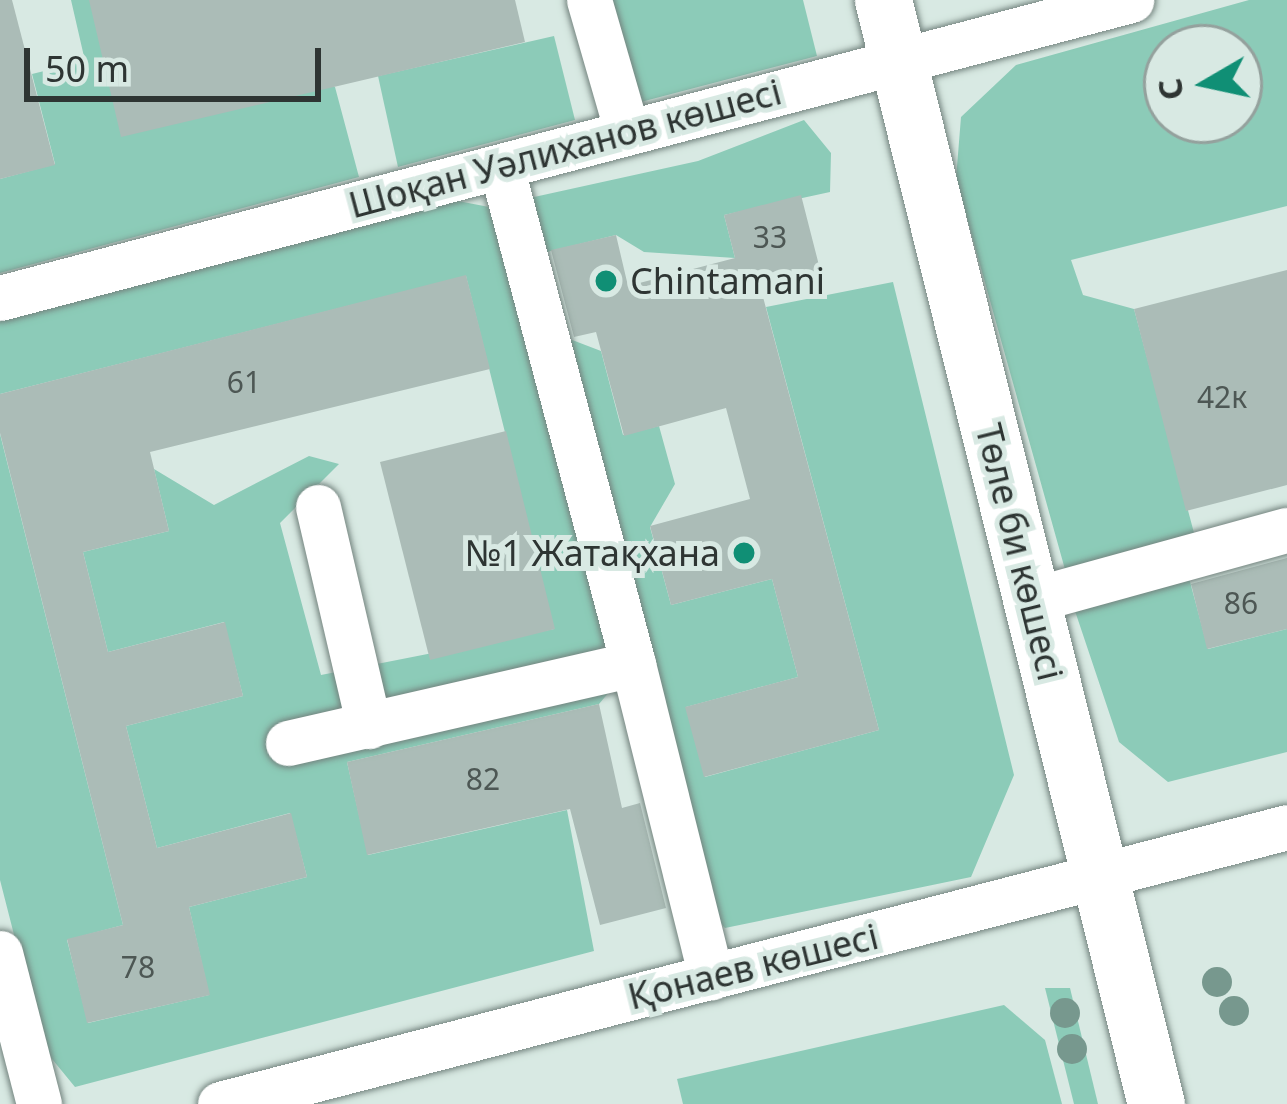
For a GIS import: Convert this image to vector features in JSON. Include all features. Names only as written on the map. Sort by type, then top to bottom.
[{"type":"main road","name":"Төле би көшесі","points":[[883,0],[1156,1104]]},
{"type":"street","points":[[589,0],[627,131]]},
{"type":"street","name":"Шоқан Уәлиханов көшесі","points":[[0,298],[1131,0]]},
{"type":"street","points":[[501,166],[711,977]]},
{"type":"street","points":[[318,507],[369,726]]},
{"type":"street","points":[[1032,600],[1287,530]]},
{"type":"street","points":[[288,743],[633,664]]},
{"type":"street","name":"Қонаев көшесі","points":[[220,1104],[1287,827]]},
{"type":"street","points":[[0,953],[39,1104]]},
{"type":"green space","points":[[71,0],[99,0],[335,87],[359,177],[0,273],[0,179],[55,164],[32,74],[85,61]]},
{"type":"green space","points":[[588,0],[803,0],[817,56],[614,109]]},
{"type":"green space","points":[[1249,0],[1287,0],[1287,206],[1071,260],[1083,295],[1134,309],[1197,544],[1066,573],[956,179],[961,117],[1016,65],[1143,30],[1143,144],[1263,144],[1263,24],[1163,24]]},
{"type":"green space","points":[[554,36],[575,120],[398,167],[378,76]]},
{"type":"green space","points":[[804,120],[831,153],[830,192],[724,215],[735,258],[644,252],[616,235],[547,252],[567,338],[601,351],[623,435],[659,426],[675,484],[650,527],[671,605],[772,579],[798,677],[686,707],[705,777],[879,730],[766,307],[893,282],[1014,775],[971,877],[725,928],[692,893],[632,665],[599,704],[347,762],[368,855],[567,810],[594,951],[75,1087],[43,1048],[0,880],[0,434],[123,925],[67,940],[88,1023],[209,995],[189,907],[307,877],[290,813],[157,848],[126,726],[243,696],[224,622],[108,652],[83,552],[169,531],[154,469],[214,505],[309,456],[339,464],[280,523],[321,675],[554,629],[466,276],[0,394],[0,315],[458,201],[489,207],[698,161]]},
{"type":"green space","points":[[1189,578],[1208,649],[1287,629],[1287,752],[1168,782],[1119,742],[1075,611]]},
{"type":"green space","points":[[1045,988],[1070,988],[1098,1104],[1074,1104]]},
{"type":"green space","points":[[1004,1005],[1045,1040],[1062,1104],[683,1104],[677,1079]]},
{"type":"building","points":[[0,0],[12,0],[55,165],[0,179]]},
{"type":"building","points":[[89,0],[515,0],[525,42],[121,137]]},
{"type":"building","name":"№1 Жатақхана","points":[[801,195],[823,281],[763,297],[879,730],[704,777],[685,707],[798,677],[772,579],[671,605],[650,526],[750,499],[726,408],[624,436],[596,332],[574,337],[551,250],[616,235],[628,286],[735,258],[724,215]]},
{"type":"building","points":[[1287,270],[1287,485],[1186,511],[1134,309]]},
{"type":"building","points":[[466,275],[490,369],[150,452],[169,531],[83,552],[108,652],[225,622],[243,696],[126,726],[157,848],[291,813],[307,877],[189,907],[210,995],[87,1023],[67,939],[123,925],[0,433],[0,394]]},
{"type":"building","points":[[506,431],[555,629],[430,660],[380,462]]},
{"type":"building","points":[[1287,558],[1287,629],[1207,649],[1191,584]]},
{"type":"building","points":[[599,704],[622,808],[640,803],[666,908],[600,925],[570,809],[367,855],[347,762]]},
{"type":"place","name":"Chintamani","points":[[606,281]]},
{"type":"place","name":"№1 Жатақхана","points":[[744,553]]}]
